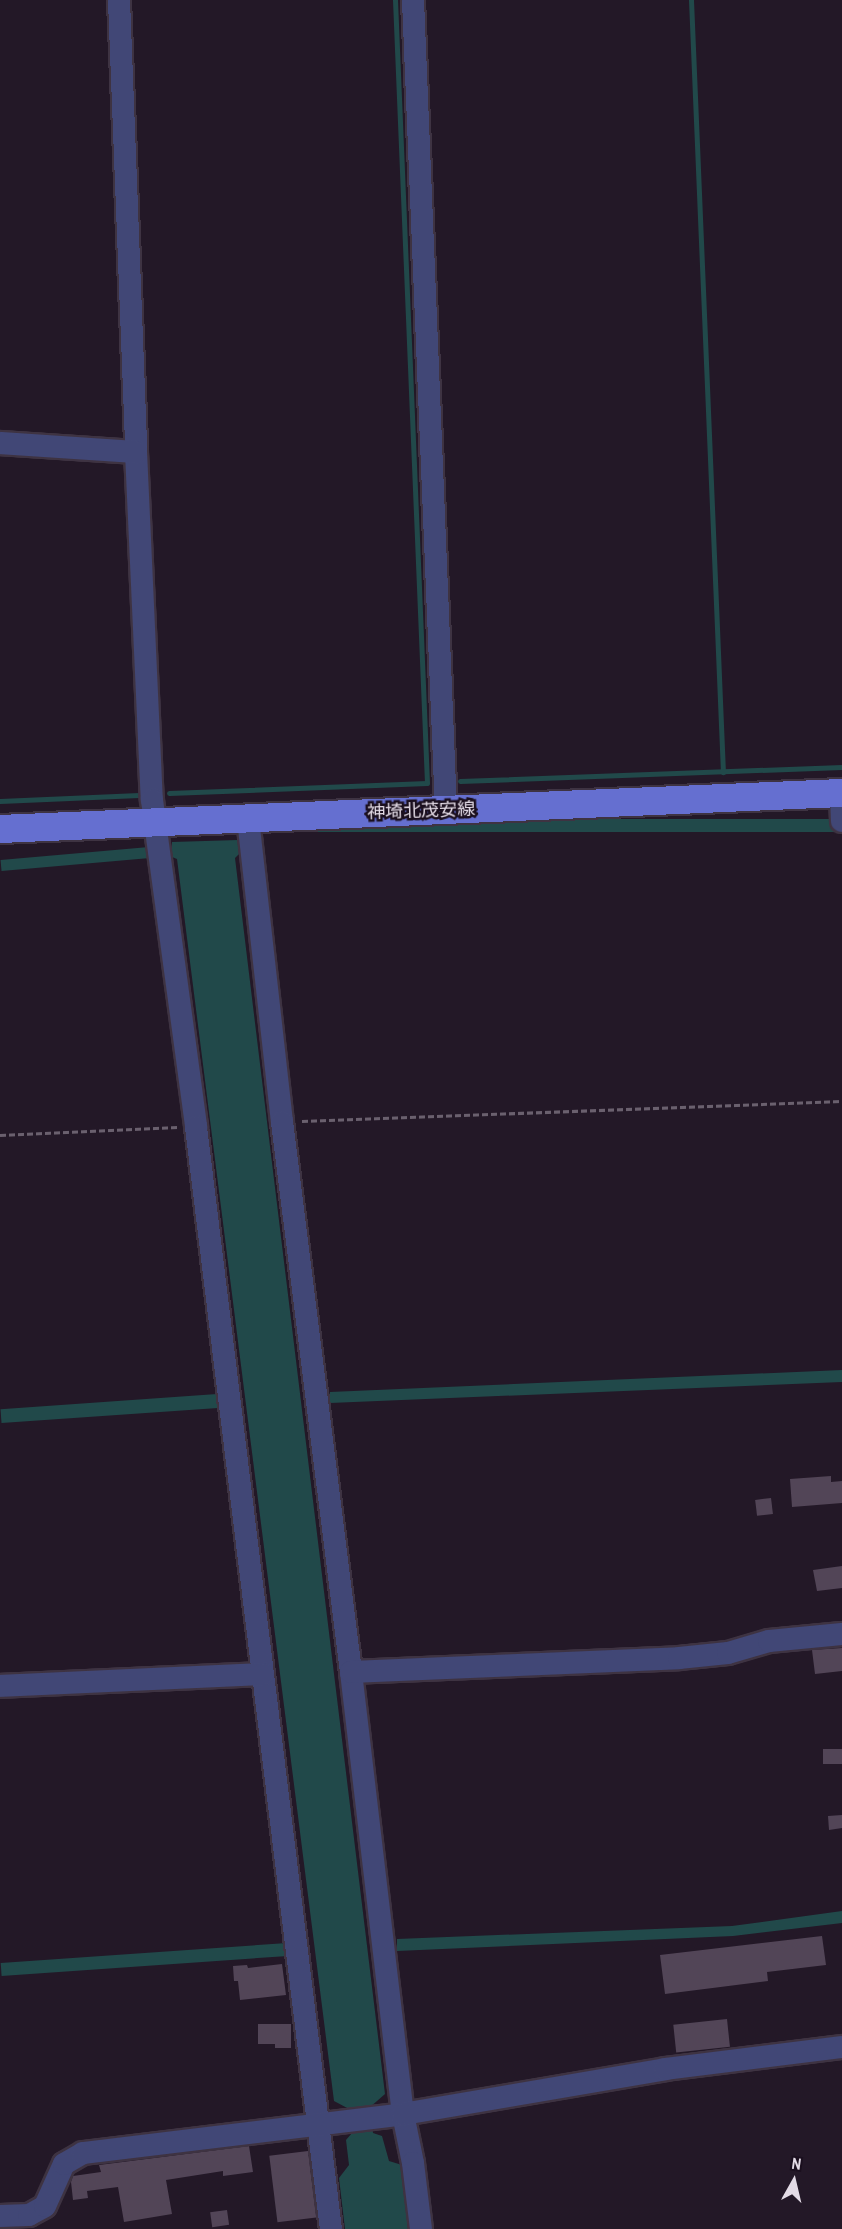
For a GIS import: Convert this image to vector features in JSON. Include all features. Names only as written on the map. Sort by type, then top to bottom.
[{"type":"main road","name":"神埼北茂安線","points":[[0,829],[158,842],[250,838],[446,810],[842,806]]},
{"type":"street","points":[[119,0],[136,452],[158,842],[196,1127],[331,2229]]},
{"type":"street","points":[[413,0],[446,810]]},
{"type":"street","points":[[0,443],[136,452]]},
{"type":"street","points":[[250,838],[282,1122],[351,1672],[403,2114],[413,2163],[421,2229]]},
{"type":"street","points":[[351,1672],[679,1658],[728,1653],[769,1641],[842,1634]]},
{"type":"street","points":[[0,1686],[263,1674]]},
{"type":"street","points":[[0,2216],[29,2214],[45,2206],[64,2164],[83,2153],[403,2114],[665,2069],[842,2047]]},
{"type":"path","points":[[282,1122],[842,1101]]},
{"type":"path","points":[[0,1136],[196,1127]]},
{"type":"shaded area","points":[[260,819],[835,819],[835,832],[260,832]]},
{"type":"shaded area","points":[[238,840],[240,853],[235,858],[385,2094],[369,2108],[373,2133],[382,2136],[389,2161],[402,2165],[408,2229],[345,2229],[339,2178],[349,2165],[346,2140],[352,2133],[351,2110],[334,2101],[177,859],[172,857],[172,842]]},
{"type":"shaded area","points":[[149,847],[150,858],[2,871],[1,860]]},
{"type":"shaded area","points":[[842,1370],[842,1382],[330,1403],[329,1397],[330,1392]]},
{"type":"shaded area","points":[[217,1394],[218,1408],[2,1423],[1,1409]]},
{"type":"shaded area","points":[[842,1911],[842,1923],[733,1936],[397,1951],[397,1939],[732,1926]]},
{"type":"shaded area","points":[[287,1943],[288,1956],[2,1976],[1,1963]]},
{"type":"building","points":[[831,1476],[831,1482],[842,1481],[842,1503],[792,1507],[790,1479]]},
{"type":"building","points":[[771,1498],[773,1514],[757,1516],[755,1500]]},
{"type":"building","points":[[842,1566],[842,1588],[817,1591],[813,1570]]},
{"type":"building","points":[[842,1648],[842,1671],[815,1674],[812,1650]]},
{"type":"building","points":[[823,1749],[842,1749],[842,1764],[823,1764]]},
{"type":"building","points":[[842,1815],[842,1828],[829,1830],[828,1816]]},
{"type":"building","points":[[822,1936],[826,1965],[767,1972],[768,1981],[665,1994],[660,1955]]},
{"type":"building","points":[[282,1964],[286,1995],[240,2000],[238,1981],[234,1981],[233,1966],[247,1965],[248,1968]]},
{"type":"building","points":[[727,2019],[730,2047],[676,2052],[673,2025]]},
{"type":"building","points":[[258,2024],[291,2024],[291,2048],[275,2048],[275,2044],[258,2044]]},
{"type":"building","points":[[249,2146],[253,2172],[223,2176],[223,2171],[166,2180],[172,2214],[124,2222],[118,2187],[87,2191],[88,2198],[73,2200],[71,2182],[73,2176],[101,2172],[99,2165]]},
{"type":"building","points":[[308,2151],[316,2218],[277,2222],[269,2156]]},
{"type":"building","points":[[227,2210],[229,2225],[212,2227],[210,2212]]},
{"type":"waterway","points":[[169,793],[427,783],[395,0]]},
{"type":"waterway","points":[[691,0],[723,772]]},
{"type":"waterway","points":[[460,781],[842,767]]},
{"type":"waterway","points":[[0,801],[139,795]]}]
